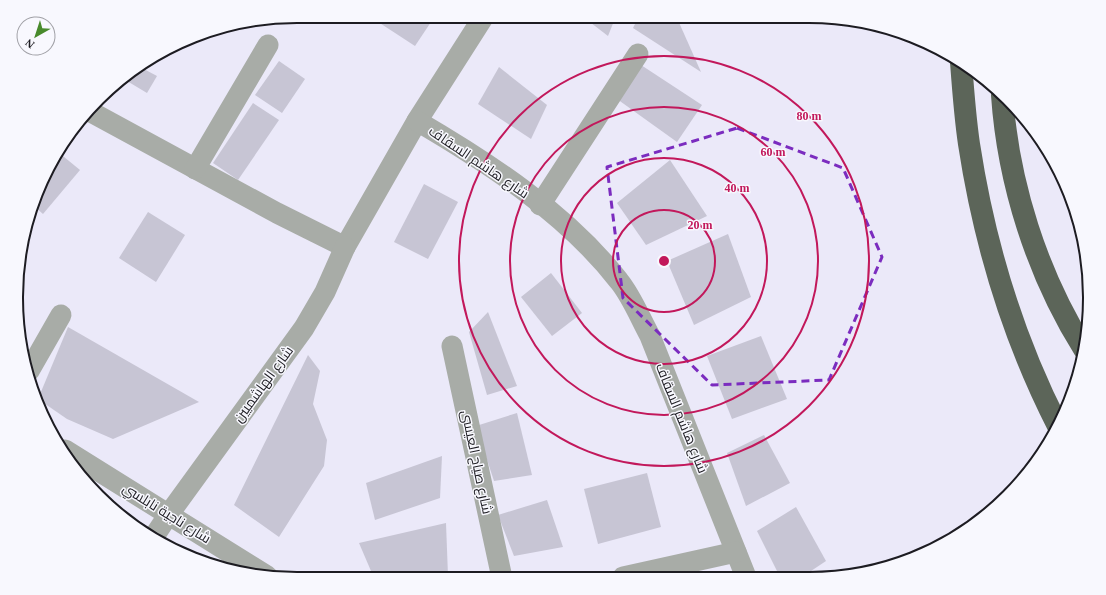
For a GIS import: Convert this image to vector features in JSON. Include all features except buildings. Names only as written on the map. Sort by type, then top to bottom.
[{"type":"highway","points":[[962,70],[969,143],[992,257],[1016,329],[1045,402],[1055,420]]},
{"type":"highway","points":[[1003,103],[1011,160],[1021,201],[1038,256],[1053,294],[1080,341]]},
{"type":"street","points":[[417,121],[480,23]]},
{"type":"street","points":[[195,169],[268,45]]},
{"type":"street","points":[[540,205],[638,54]]},
{"type":"street","points":[[94,114],[277,213],[345,247]]},
{"type":"street","name":"شارع هاشم السقاف","points":[[345,247],[417,121],[480,160],[540,205],[600,259],[619,282],[635,307],[650,336],[744,572]]},
{"type":"street","name":"شارع الهاشميين","points":[[156,533],[304,328],[325,292],[345,247]]},
{"type":"street","points":[[32,368],[61,315]]},
{"type":"street","name":"شارع صياح العيسى","points":[[452,346],[501,572]]},
{"type":"street","name":"شارع ناجية نابلسي","points":[[72,454],[257,569]]},
{"type":"street","points":[[646,572],[736,552]]},
{"type":"highlighted area","points":[[737,128],[843,168],[882,257],[829,380],[712,385],[623,298],[607,167]]}]
